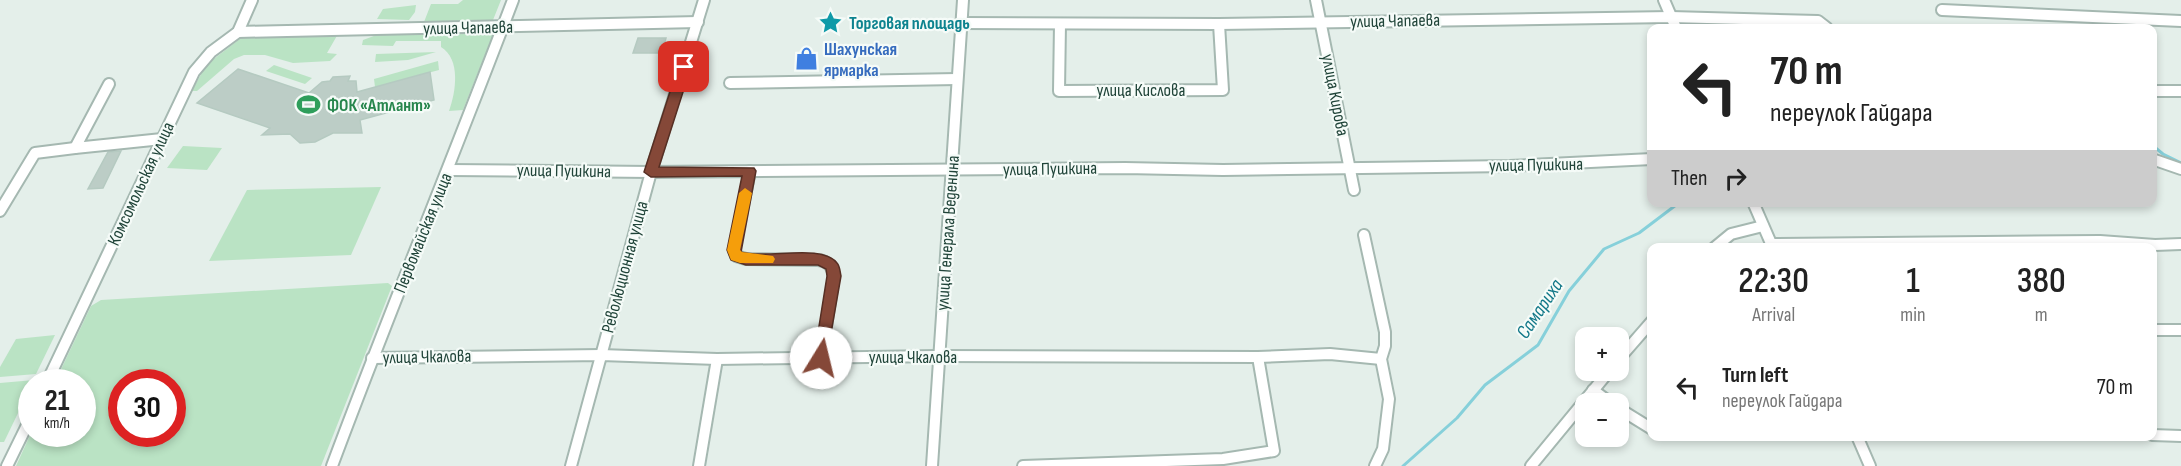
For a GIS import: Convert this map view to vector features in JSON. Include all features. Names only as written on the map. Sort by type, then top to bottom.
[{"type":"street","name":"Комсомольская улица","points":[[54,369],[200,63],[238,32],[252,0]]},
{"type":"street","name":"Первомайская улица","points":[[332,466],[372,357],[449,170],[513,0]]},
{"type":"street","name":"Революционная улица","points":[[571,466],[651,172],[704,0]]},
{"type":"street","name":"улица Генерала Веденина","points":[[932,466],[963,0]]},
{"type":"street","name":"улица Кирова","points":[[1316,0],[1354,190]]},
{"type":"street","points":[[1664,0],[1674,24]]},
{"type":"street","points":[[2004,0],[2014,12]]},
{"type":"street","points":[[1942,10],[2181,21]]},
{"type":"street","name":"улица Чапаева","points":[[961,24],[1219,24],[1671,17],[1818,21],[1822,24]]},
{"type":"street","name":"улица Чапаева","points":[[238,32],[698,22]]},
{"type":"street","name":"улица Кислова","points":[[1060,24],[1059,91],[1224,90],[1219,24]]},
{"type":"street","points":[[730,82],[957,80]]},
{"type":"street","points":[[75,148],[109,84]]},
{"type":"street","points":[[2157,91],[2181,91]]},
{"type":"street","points":[[0,211],[35,153],[162,139]]},
{"type":"street","name":"улица Пушкина","points":[[449,170],[651,172],[1125,168],[1223,170],[1570,164],[1647,159]]},
{"type":"street","points":[[2157,161],[2181,169]]},
{"type":"street","points":[[750,171],[734,250],[736,256],[746,259],[818,260],[825,261],[832,267],[834,276],[821,358]]},
{"type":"street","points":[[1755,207],[1771,243]]},
{"type":"street","points":[[1718,243],[1724,236],[1742,229],[1763,226]]},
{"type":"street","points":[[1364,235],[1384,332],[1385,346],[1381,359],[1389,399],[1383,448],[1375,466]]},
{"type":"street","points":[[1969,243],[2100,241],[2128,243]]},
{"type":"street","points":[[2157,245],[2181,243]]},
{"type":"street","points":[[1629,347],[1647,327]]},
{"type":"street","points":[[2157,330],[2181,330]]},
{"type":"street","name":"улица Чкалова","points":[[372,357],[601,355],[717,359],[939,356],[1258,357],[1330,354],[1381,359]]},
{"type":"street","points":[[1023,466],[1223,459],[1274,450],[1258,357]]},
{"type":"street","points":[[699,466],[717,359]]},
{"type":"street","points":[[1531,466],[1601,381]]},
{"type":"street","points":[[1593,390],[1597,393]]},
{"type":"street","points":[[1629,415],[1647,426]]},
{"type":"street","points":[[2157,435],[2181,436]]},
{"type":"street","points":[[1859,441],[1870,466]]},
{"type":"street","points":[[8,466],[18,445]]},
{"type":"green space","points":[[463,0],[501,0],[493,20],[424,22],[431,4],[458,4]]},
{"type":"green space","points":[[416,5],[415,12],[409,20],[377,19],[383,9]]},
{"type":"green space","points":[[494,32],[463,110],[449,111],[454,95],[455,76],[452,59],[441,47],[441,41],[396,41],[393,46],[362,45],[363,40],[382,33]]},
{"type":"green space","points":[[338,34],[327,53],[337,54],[330,61],[293,63],[265,55],[244,55],[234,59],[197,91],[192,91],[206,65],[241,38]]},
{"type":"green space","points":[[436,52],[408,60],[375,62],[376,54]]},
{"type":"green space","points":[[438,61],[439,70],[375,87],[374,79]]},
{"type":"green space","points":[[274,65],[312,78],[305,84],[266,71]]},
{"type":"green space","points":[[183,146],[222,148],[207,170],[167,168]]},
{"type":"green space","points":[[381,187],[351,255],[209,261],[247,190]]},
{"type":"green space","points":[[388,283],[392,286],[321,466],[16,466],[25,447],[96,447],[96,369],[61,369],[91,306],[101,300]]},
{"type":"green space","points":[[55,335],[38,369],[18,369],[18,376],[0,377],[0,367],[16,339]]},
{"type":"green space","points":[[18,381],[18,413],[4,442],[0,442],[0,383]]},
{"type":"building","points":[[638,38],[666,38],[662,53],[633,53]]},
{"type":"building","name":"ФОК «Атлант»","points":[[238,69],[309,93],[322,82],[330,81],[333,77],[350,76],[348,81],[356,81],[357,92],[430,72],[434,100],[360,120],[362,133],[333,133],[315,142],[300,143],[290,134],[262,135],[270,128],[197,103]]},
{"type":"building","points":[[121,151],[103,188],[88,189],[108,152]]},
{"type":"waterway","name":"Самариха","points":[[2157,149],[2181,163]]},
{"type":"waterway","name":"Самариха","points":[[1403,466],[1457,418],[1485,385],[1538,345],[1569,291],[1604,249],[1639,233],[1673,207]]},
{"type":"slow traffic","points":[[745,193],[734,250],[736,256],[746,259],[768,259]]},
{"type":"place","name":"Торговая площадь","points":[[831,23]]},
{"type":"place","name":"Шахунская ярмарка","points":[[806,59]]},
{"type":"place","name":"ФОК «Атлант»","points":[[309,105]]},
{"type":"route","points":[[684,67],[651,172],[750,171],[734,250],[736,256],[746,259],[818,260],[825,261],[832,267],[834,276],[821,358]]}]
